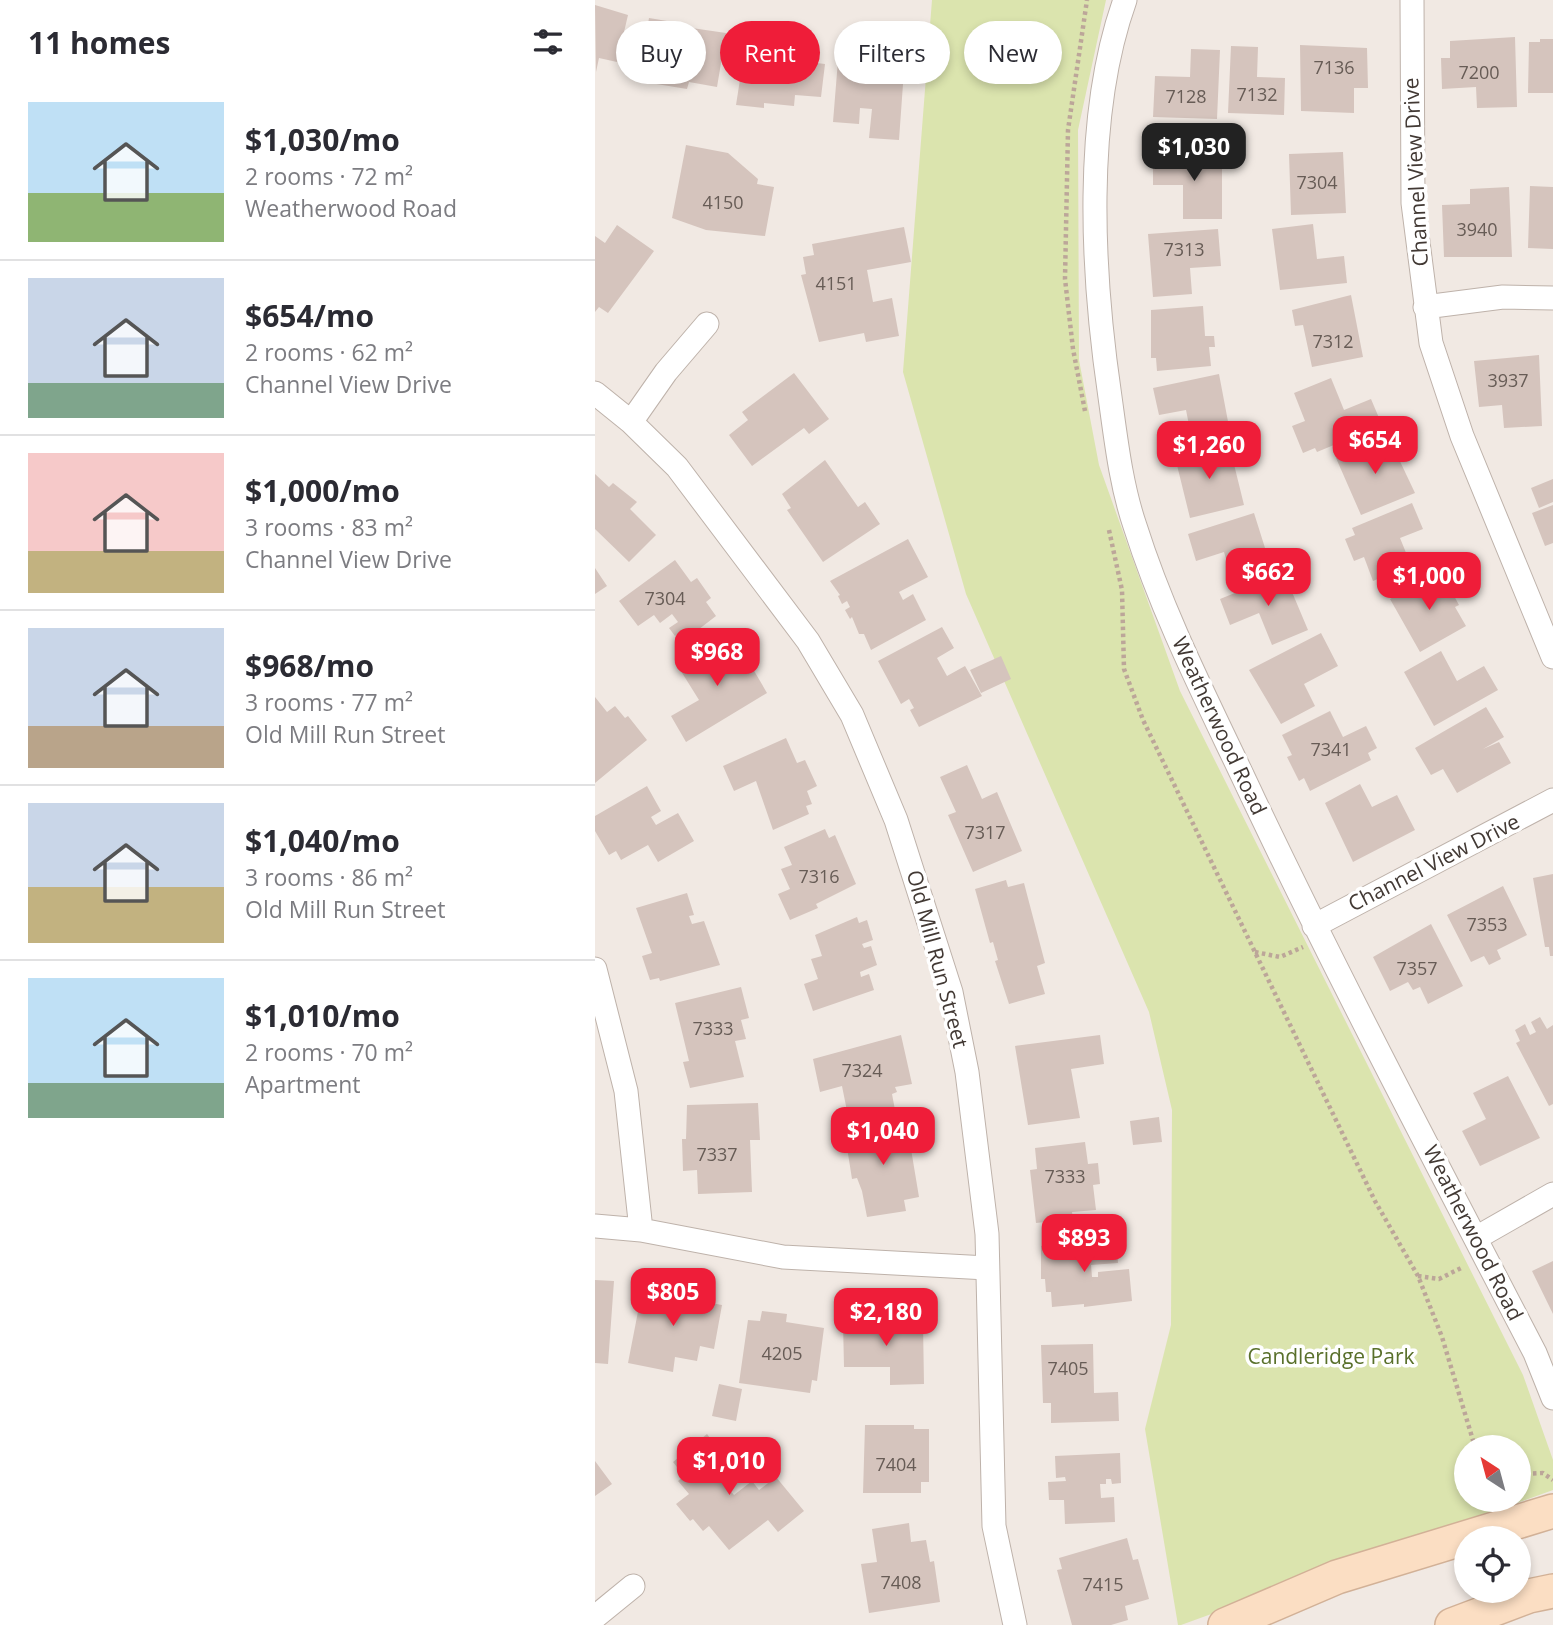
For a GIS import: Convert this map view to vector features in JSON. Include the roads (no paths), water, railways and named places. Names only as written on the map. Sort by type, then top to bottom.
[{"type":"main road","points":[[1225,1625],[1337,1577],[1553,1511]]},
{"type":"main road","points":[[1452,1625],[1528,1596],[1553,1591]]},
{"type":"street","name":"Weatherwood Road","points":[[1125,0],[1111,41],[1099,122],[1097,214],[1099,320],[1118,449],[1133,522],[1164,608],[1318,932],[1535,1353],[1553,1398]]},
{"type":"street","name":"Channel View Drive","points":[[1412,0],[1413,203],[1431,343],[1462,436],[1553,657]]},
{"type":"street","points":[[1425,307],[1503,297],[1553,298]]},
{"type":"street","points":[[631,422],[666,372],[707,324]]},
{"type":"street","name":"Old Mill Run Street","points":[[595,393],[631,422],[677,467],[808,641],[852,715],[896,820],[950,992],[967,1072],[986,1234],[994,1526],[1014,1625]]},
{"type":"street","name":"Channel View Drive","points":[[1318,932],[1553,800]]},
{"type":"street","points":[[595,969],[626,1091],[641,1230]]},
{"type":"street","points":[[1481,1247],[1553,1194]]},
{"type":"street","points":[[595,1226],[641,1230],[783,1256],[987,1268]]},
{"type":"street","points":[[595,1616],[633,1586]]},
{"type":"park label","name":"Candleridge Park","points":[[1331,1357]]}]
